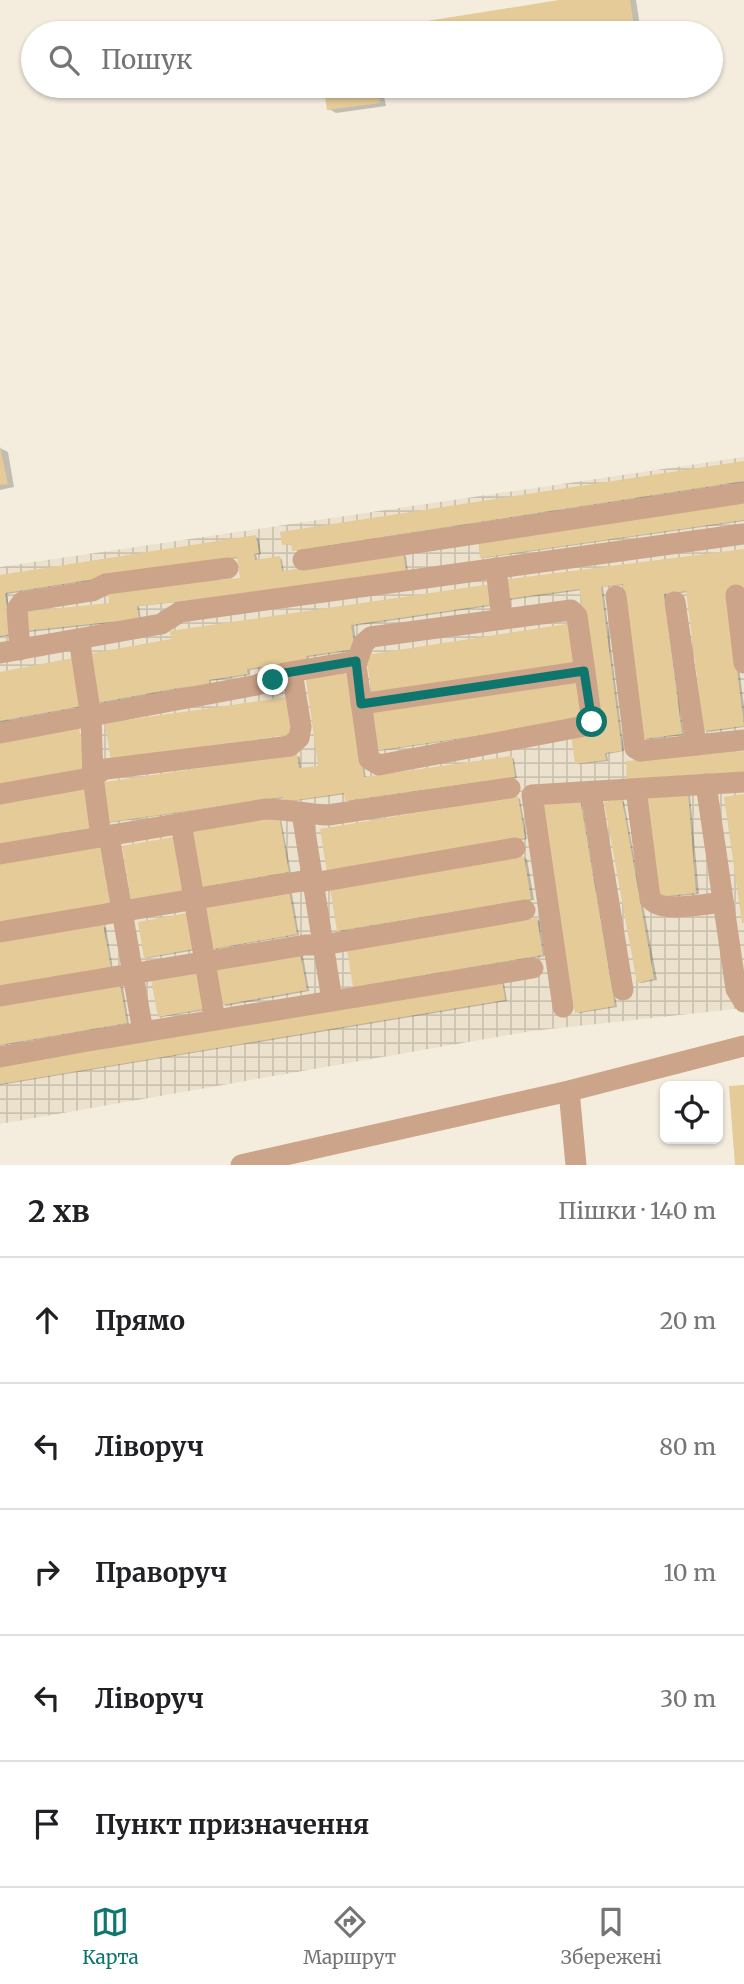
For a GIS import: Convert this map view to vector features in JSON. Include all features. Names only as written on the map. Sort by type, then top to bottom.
[{"type":"lane","points":[[303,560],[744,492]]},
{"type":"lane","points":[[229,568],[106,584],[92,591],[22,602],[17,609],[10,651],[161,624],[180,612],[744,534]]},
{"type":"lane","points":[[496,568],[502,619]]},
{"type":"lane","points":[[736,595],[744,663]]},
{"type":"lane","points":[[616,596],[635,748],[640,751],[744,740]]},
{"type":"lane","points":[[675,602],[696,745]]},
{"type":"lane","points":[[571,610],[577,616],[592,722],[590,725],[379,765],[369,759],[356,661],[363,643],[371,637],[502,619],[571,610]]},
{"type":"lane","points":[[79,639],[91,717],[93,776],[122,912],[143,1032]]},
{"type":"lane","points":[[0,733],[257,685],[292,672],[356,661]]},
{"type":"lane","points":[[361,704],[584,671]]},
{"type":"lane","points":[[0,794],[93,776],[106,769],[290,746],[299,738],[301,727],[292,672]]},
{"type":"lane","points":[[563,1007],[532,795],[744,782]]},
{"type":"lane","points":[[706,784],[736,989],[744,1002]]},
{"type":"lane","points":[[0,854],[265,809],[290,809],[328,816],[510,788]]},
{"type":"lane","points":[[636,789],[650,898],[653,903],[663,908],[723,902]]},
{"type":"lane","points":[[591,792],[623,990]]},
{"type":"lane","points":[[302,813],[331,1000]]},
{"type":"lane","points":[[181,824],[215,1020]]},
{"type":"lane","points":[[0,932],[302,881],[313,883],[514,848]]},
{"type":"lane","points":[[0,996],[525,910]]},
{"type":"lane","points":[[0,1057],[533,968]]},
{"type":"lane","points":[[241,1165],[569,1091],[744,1046]]},
{"type":"lane","points":[[569,1091],[576,1165]]},
{"type":"shaded area","points":[[744,457],[744,1008],[532,1031],[0,1124],[0,567]]},
{"type":"building","points":[[559,0],[630,0],[633,21],[427,21]]},
{"type":"building","points":[[325,98],[379,98],[380,103],[327,110]]},
{"type":"building","points":[[0,446],[8,484],[0,485]]},
{"type":"building","points":[[744,461],[744,481],[292,551],[291,544],[282,545],[280,532]]},
{"type":"building","points":[[744,500],[744,520],[480,558],[478,539]]},
{"type":"building","points":[[256,535],[259,553],[254,554],[255,560],[280,556],[282,571],[403,552],[406,571],[243,595],[137,606],[139,619],[24,631],[22,612],[109,603],[108,591],[240,578],[237,557],[5,593],[11,634],[0,636],[0,575]]},
{"type":"building","points":[[744,549],[744,595],[741,587],[727,589],[744,726],[704,731],[686,591],[664,594],[682,734],[642,739],[623,584],[601,587],[622,751],[605,753],[606,760],[575,764],[571,735],[598,731],[580,589],[506,599],[503,580]]},
{"type":"building","points":[[492,584],[495,604],[351,625],[355,649],[247,669],[248,674],[209,680],[209,685],[96,703],[88,654],[171,639],[170,631]]},
{"type":"building","points":[[573,623],[579,663],[372,695],[366,655]]},
{"type":"building","points":[[73,658],[82,706],[0,721],[0,672]]},
{"type":"building","points":[[349,673],[364,777],[512,756],[515,777],[345,801],[344,793],[284,802],[283,797],[104,823],[98,783],[297,754],[299,768],[318,766],[306,679]]},
{"type":"building","points":[[580,681],[586,720],[374,751],[369,711]]},
{"type":"building","points":[[287,697],[293,734],[111,761],[105,723]]},
{"type":"building","points":[[79,727],[87,772],[0,787],[0,740]]},
{"type":"building","points":[[744,751],[744,772],[627,782],[626,761]]},
{"type":"building","points":[[86,786],[93,827],[0,844],[0,801]]},
{"type":"building","points":[[688,792],[696,893],[656,897],[647,795]]},
{"type":"building","points":[[744,794],[744,923],[742,923],[724,797]]},
{"type":"building","points":[[518,796],[525,838],[327,872],[320,829]]},
{"type":"building","points":[[580,798],[615,1006],[575,1013],[540,805]]},
{"type":"building","points":[[622,799],[654,979],[637,983],[604,802]]},
{"type":"building","points":[[279,816],[289,872],[202,887],[192,831]]},
{"type":"building","points":[[173,837],[182,891],[131,900],[122,846]]},
{"type":"building","points":[[100,846],[110,904],[0,924],[0,864]]},
{"type":"building","points":[[524,856],[531,899],[337,931],[330,888]]},
{"type":"building","points":[[289,891],[297,934],[212,949],[204,905]]},
{"type":"building","points":[[187,913],[194,949],[144,958],[138,922]]},
{"type":"building","points":[[537,918],[543,955],[353,987],[347,950]]},
{"type":"building","points":[[103,924],[111,968],[0,988],[0,942]]},
{"type":"building","points":[[300,953],[307,990],[221,1005],[215,968]]},
{"type":"building","points":[[197,971],[204,1009],[158,1017],[151,979]]},
{"type":"building","points":[[502,980],[505,1000],[0,1084],[0,1063]]},
{"type":"building","points":[[120,984],[127,1023],[0,1045],[0,1005]]},
{"type":"building","points":[[744,1085],[744,1165],[735,1165],[729,1086]]},
{"type":"route","points":[[273,680],[285,673],[356,661],[361,704],[584,671],[592,722]]}]
